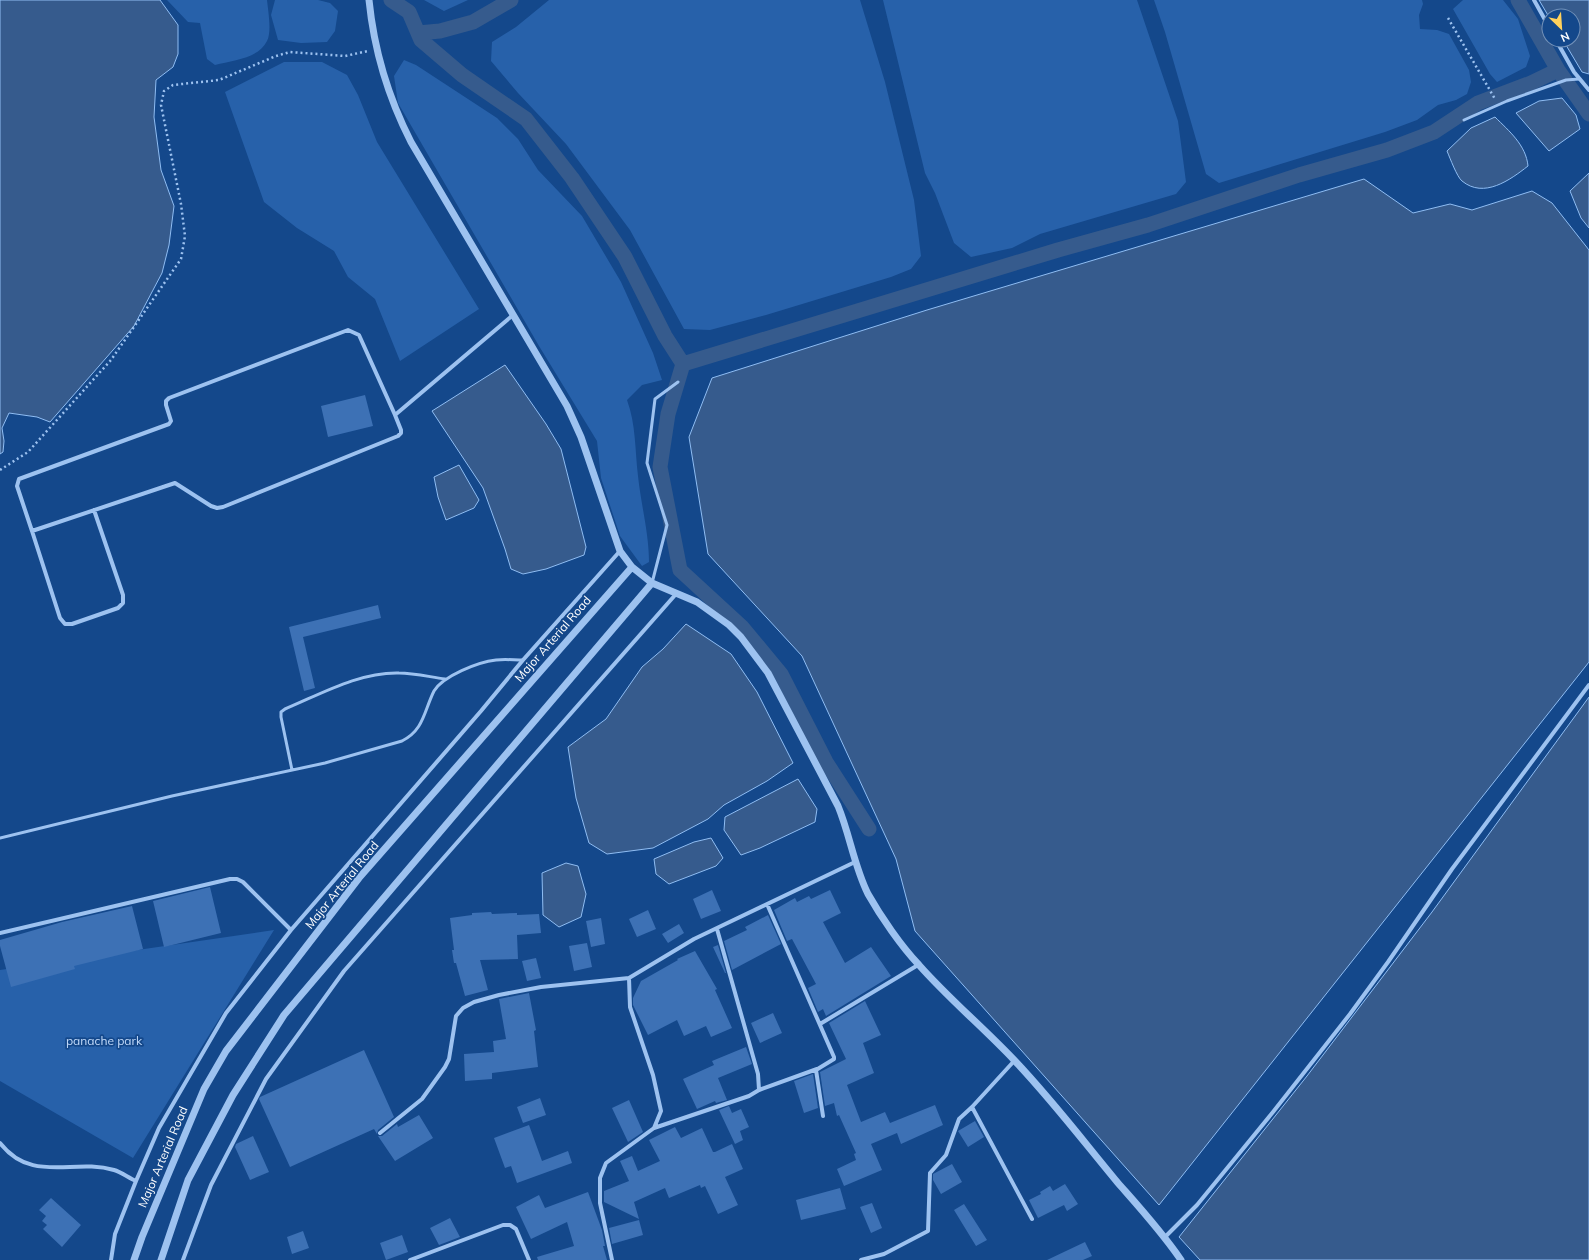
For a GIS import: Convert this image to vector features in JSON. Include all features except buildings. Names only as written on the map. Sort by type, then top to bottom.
[{"type":"street","points":[[369,0],[371,22],[390,98],[407,135],[567,406],[581,437],[620,551],[632,567],[652,583],[697,602],[741,637],[768,673],[838,806],[846,826],[855,862],[872,899],[887,923],[918,965],[1015,1060],[1054,1104],[1118,1183],[1166,1237],[1181,1260]]},
{"type":"street","points":[[1534,0],[1541,13]]},
{"type":"street","points":[[1561,48],[1578,78],[1589,90]]},
{"type":"street","points":[[395,415],[513,315]]},
{"type":"street","points":[[32,531],[94,510],[175,483],[211,506],[217,508],[223,507],[398,436],[401,433],[401,430],[359,335],[348,330],[169,398],[166,401],[166,405],[171,421],[169,424],[19,479],[17,486],[60,618],[65,624],[72,624],[118,608],[123,603],[123,595],[94,510]]},
{"type":"street","points":[[111,1260],[116,1234],[136,1181],[159,1128],[226,1013],[291,930],[481,711],[523,660],[620,551]]},
{"type":"street","name":"Major Arterial Road","points":[[134,1260],[142,1236],[204,1089],[226,1051],[359,878],[632,567]]},
{"type":"street","points":[[161,1260],[188,1180],[233,1095],[284,1015],[652,583]]},
{"type":"street","points":[[183,1260],[211,1185],[266,1079],[344,971],[676,594]]},
{"type":"street","points":[[1166,1237],[1197,1205],[1278,1106],[1350,1014],[1452,869],[1589,685]]},
{"type":"street","points":[[380,1133],[422,1099],[445,1067],[449,1058],[456,1016],[463,1008],[474,1002],[499,995],[541,987],[629,978],[694,939],[855,862]]},
{"type":"street","points":[[0,933],[230,879],[237,879],[242,882],[291,930]]},
{"type":"street","points":[[612,1260],[600,1203],[600,1178],[606,1164],[654,1128],[749,1096],[759,1090],[817,1069],[834,1059],[767,904]]},
{"type":"street","points":[[717,929],[758,1074],[759,1090]]},
{"type":"street","points":[[820,1024],[918,965]]},
{"type":"street","points":[[629,978],[630,1007],[653,1075],[661,1111],[654,1128]]},
{"type":"street","points":[[861,1260],[884,1254],[928,1231],[930,1172],[950,1149],[957,1123],[1015,1060]]},
{"type":"street","points":[[817,1069],[823,1116]]},
{"type":"street","points":[[972,1107],[1032,1219]]},
{"type":"street","points":[[0,1143],[7,1153],[35,1167],[91,1167],[114,1170],[136,1181]]},
{"type":"street","points":[[410,1260],[503,1225],[510,1225],[516,1230],[529,1260]]},
{"type":"lane","points":[[1464,120],[1497,105],[1566,80],[1578,78]]},
{"type":"lane","points":[[652,583],[667,525],[647,463],[654,399],[678,382]]},
{"type":"lane","points":[[0,838],[172,796],[332,761],[402,740],[411,736],[419,727],[434,691],[445,679],[482,662],[496,660],[523,660]]},
{"type":"lane","points":[[292,770],[281,717],[281,712],[285,709],[361,678],[379,674],[400,673],[445,679]]},
{"type":"path","points":[[1448,18],[1495,99]]},
{"type":"path","points":[[0,470],[28,452],[111,360],[181,258],[185,236],[181,204],[161,105],[164,91],[174,84],[218,80],[276,56],[290,52],[345,56],[377,50]]},
{"type":"green space","points":[[167,0],[267,0],[269,32],[267,41],[258,52],[244,58],[215,65],[207,59],[200,23],[188,22]]},
{"type":"green space","points":[[275,0],[318,0],[330,3],[338,11],[335,31],[327,42],[301,43],[278,40],[271,15]]},
{"type":"green space","points":[[424,0],[468,0],[444,11]]},
{"type":"green space","points":[[549,0],[860,0],[885,82],[914,200],[921,256],[911,269],[891,277],[766,315],[710,330],[684,329],[630,230],[566,144],[518,93],[491,61],[492,42],[516,27]]},
{"type":"green space","points":[[883,0],[1137,0],[1178,121],[1186,182],[1176,194],[1040,234],[1012,248],[971,257],[954,243],[935,193],[925,173]]},
{"type":"green space","points":[[1154,0],[1422,0],[1423,4],[1419,15],[1420,29],[1437,30],[1449,34],[1469,70],[1471,82],[1467,94],[1456,100],[1438,105],[1417,120],[1385,132],[1219,183],[1206,174],[1165,32]]},
{"type":"green space","points":[[1463,0],[1503,0],[1518,19],[1530,56],[1526,67],[1497,82],[1490,74],[1453,9]]},
{"type":"green space","points":[[404,60],[416,65],[497,118],[518,139],[538,170],[582,216],[621,282],[653,353],[662,380],[642,385],[627,400],[634,428],[639,487],[649,551],[649,562],[642,566],[620,536],[601,478],[597,441],[539,346],[398,103],[394,76]]},
{"type":"green space","points":[[284,62],[322,62],[347,75],[358,95],[377,142],[479,309],[400,361],[375,299],[348,277],[334,251],[297,228],[264,202],[225,92]]},
{"type":"green space","name":"panache park","points":[[274,930],[133,1158],[0,1081],[0,970]]},
{"type":"shaded area","points":[[0,0],[160,0],[178,25],[178,54],[173,67],[156,80],[154,117],[161,170],[174,206],[169,245],[162,273],[134,326],[50,422],[37,417],[9,413],[2,428],[4,441],[3,452],[0,454]]},
{"type":"shaded area","points":[[1539,0],[1589,0],[1589,74],[1582,72],[1568,48],[1581,48],[1581,8],[1544,8]]},
{"type":"shaded area","points":[[1562,98],[1576,115],[1580,129],[1549,151],[1516,113],[1539,101]]},
{"type":"shaded area","points":[[1495,117],[1516,139],[1524,151],[1528,166],[1505,182],[1496,186],[1479,188],[1470,186],[1460,179],[1447,151],[1471,128]]},
{"type":"shaded area","points":[[1589,173],[1589,228],[1581,218],[1570,191]]},
{"type":"shaded area","points":[[1364,179],[1413,213],[1450,204],[1472,210],[1532,191],[1552,203],[1589,250],[1589,662],[1159,1205],[915,931],[896,859],[802,656],[708,554],[689,437],[712,378],[927,310]]},
{"type":"shaded area","points":[[505,365],[546,424],[561,449],[586,547],[584,555],[546,569],[523,574],[511,569],[483,488],[432,411]]},
{"type":"shaded area","points":[[459,465],[479,500],[474,508],[446,520],[438,497],[434,477]]},
{"type":"shaded area","points":[[686,624],[731,654],[757,692],[793,763],[767,781],[724,805],[708,819],[653,848],[607,854],[589,843],[576,798],[568,747],[606,719],[642,667],[663,649]]},
{"type":"shaded area","points":[[1589,697],[1589,1260],[1200,1260],[1179,1237],[1307,1076],[1432,912]]},
{"type":"shaded area","points":[[798,779],[817,809],[815,822],[760,848],[741,855],[724,830],[725,817]]},
{"type":"shaded area","points":[[711,838],[723,858],[716,866],[669,884],[656,874],[654,859],[694,842]]},
{"type":"shaded area","points":[[566,863],[578,866],[586,894],[581,917],[559,927],[543,915],[542,873]]},
{"type":"waterway","points":[[391,0],[409,12],[421,40],[462,75],[526,119],[572,178],[625,257],[665,336],[683,364],[1058,250],[1148,225],[1299,175],[1387,150],[1434,132],[1478,103],[1531,83],[1558,70]]},
{"type":"waterway","points":[[418,33],[440,31],[473,22],[511,0]]},
{"type":"waterway","points":[[1518,0],[1558,70],[1589,114]]},
{"type":"waterway","points":[[683,364],[668,414],[660,467],[680,570],[742,627],[781,674],[826,762],[869,829]]}]
